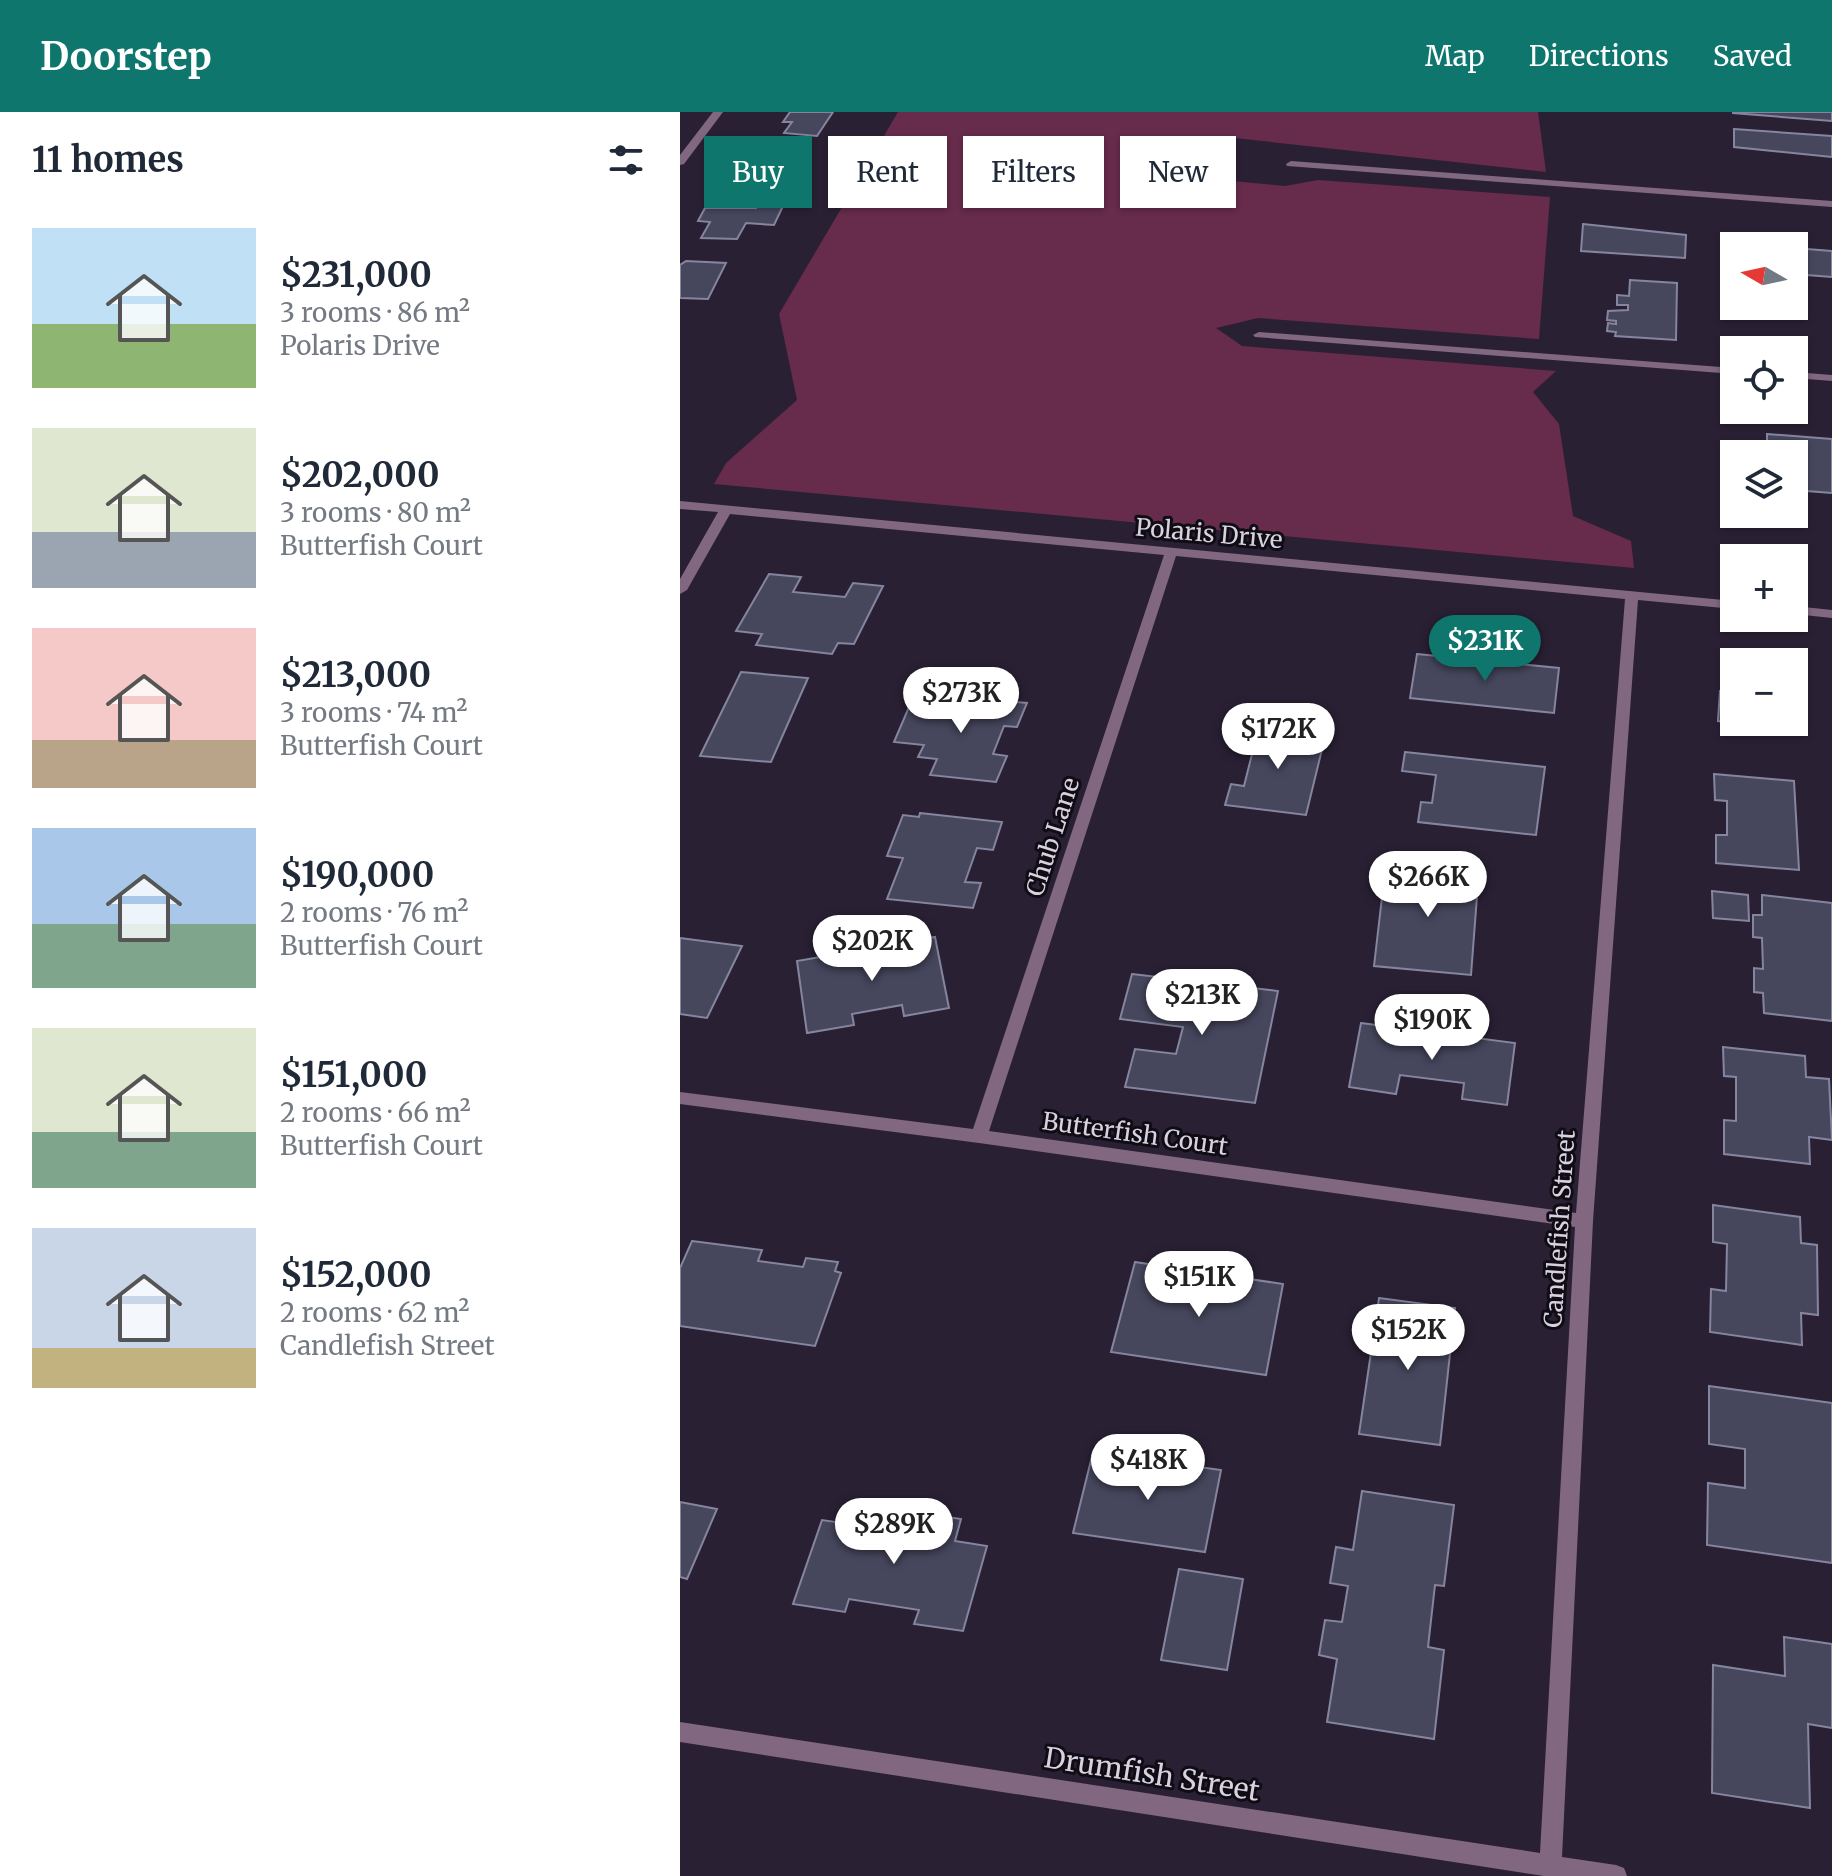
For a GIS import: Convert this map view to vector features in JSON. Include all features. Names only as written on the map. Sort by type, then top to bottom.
[{"type":"street","points":[[680,162],[718,112]]},
{"type":"street","points":[[1291,164],[1832,204]]},
{"type":"street","points":[[1259,335],[1720,370]]},
{"type":"street","points":[[1808,376],[1832,378]]},
{"type":"street","name":"Polaris Drive","points":[[680,505],[1720,604]]},
{"type":"street","points":[[680,590],[726,510]]},
{"type":"street","name":"Chub Lane","points":[[979,1136],[1171,553]]},
{"type":"street","name":"Candlefish Street","points":[[1550,1866],[1584,1221],[1632,595]]},
{"type":"street","points":[[1808,611],[1832,614]]},
{"type":"street","name":"Butterfish Court","points":[[680,1098],[979,1136],[1584,1221]]},
{"type":"street","name":"Drumfish Street","points":[[680,1732],[1616,1876]]},
{"type":"shaded area","points":[[898,112],[1538,112],[1546,172],[1236,136],[1120,136],[1120,208],[1236,208],[1236,181],[1285,186],[1318,180],[1550,197],[1539,339],[1258,318],[1216,328],[1242,346],[1556,371],[1533,392],[1559,424],[1573,516],[1631,541],[1634,568],[714,484],[726,463],[797,400],[779,314],[841,208],[947,208],[947,136],[884,136]]},
{"type":"building","points":[[790,112],[833,112],[817,136],[784,133],[792,122],[783,122]]},
{"type":"building","points":[[1832,112],[1832,121],[1733,113]]},
{"type":"building","points":[[1734,129],[1832,136],[1832,157],[1734,147]]},
{"type":"building","points":[[705,208],[782,208],[774,225],[746,223],[737,239],[701,238],[710,222],[698,221]]},
{"type":"building","points":[[1583,224],[1686,235],[1685,258],[1581,251]]},
{"type":"building","points":[[1808,249],[1832,251],[1832,277],[1808,275]]},
{"type":"building","points":[[686,261],[726,263],[708,299],[680,298],[680,265]]},
{"type":"building","points":[[1630,280],[1677,283],[1676,340],[1615,336],[1616,332],[1607,331],[1608,323],[1616,324],[1616,321],[1607,320],[1608,311],[1628,310],[1628,305],[1617,305],[1617,295],[1629,296]]},
{"type":"building","points":[[1767,434],[1832,439],[1832,493],[1808,491],[1808,440],[1767,440]]},
{"type":"building","points":[[769,574],[801,577],[793,592],[845,597],[853,583],[883,586],[854,644],[838,643],[832,654],[756,645],[762,634],[736,631]]},
{"type":"building","points":[[1417,654],[1559,668],[1554,713],[1410,698]]},
{"type":"building","points":[[741,672],[808,678],[771,762],[700,756]]},
{"type":"building","points":[[945,696],[1027,703],[1017,727],[1004,726],[993,754],[1007,756],[996,782],[930,775],[937,759],[918,757],[924,745],[894,742],[912,700],[942,703]]},
{"type":"building","points":[[1247,727],[1325,737],[1306,815],[1225,805],[1231,784],[1244,786],[1252,754],[1240,753]]},
{"type":"building","points":[[1405,752],[1545,767],[1536,835],[1418,822],[1421,802],[1432,803],[1436,775],[1402,771]]},
{"type":"building","points":[[1714,774],[1794,781],[1799,870],[1716,863],[1716,835],[1727,835],[1727,801],[1715,800]]},
{"type":"building","points":[[920,813],[1002,822],[993,850],[977,848],[965,882],[981,883],[973,908],[887,899],[903,858],[887,856],[903,815],[919,817]]},
{"type":"building","points":[[1386,863],[1479,870],[1471,975],[1374,966]]},
{"type":"building","points":[[1712,891],[1748,895],[1749,921],[1713,918]]},
{"type":"building","points":[[1762,895],[1832,903],[1832,1021],[1764,1013],[1763,993],[1754,992],[1754,968],[1763,969],[1762,938],[1753,937],[1753,915],[1762,915]]},
{"type":"building","points":[[935,937],[949,1008],[904,1016],[902,1005],[852,1014],[854,1025],[807,1033],[797,961]]},
{"type":"building","points":[[680,938],[742,946],[707,1018],[680,1014]]},
{"type":"building","points":[[1132,974],[1278,991],[1255,1103],[1125,1087],[1135,1049],[1176,1054],[1183,1027],[1120,1019]]},
{"type":"building","points":[[1361,1023],[1515,1043],[1507,1105],[1462,1099],[1464,1083],[1400,1075],[1396,1094],[1349,1087]]},
{"type":"building","points":[[1723,1047],[1805,1056],[1806,1077],[1829,1079],[1832,1140],[1809,1137],[1810,1164],[1724,1154],[1724,1120],[1736,1121],[1736,1077],[1724,1076]]},
{"type":"building","points":[[1713,1205],[1800,1217],[1801,1243],[1817,1245],[1818,1315],[1801,1313],[1802,1345],[1710,1332],[1711,1289],[1726,1291],[1727,1244],[1713,1242]]},
{"type":"building","points":[[692,1241],[762,1250],[758,1261],[803,1267],[806,1258],[838,1262],[835,1271],[841,1273],[815,1346],[680,1326],[680,1268]]},
{"type":"building","points":[[1135,1262],[1283,1284],[1266,1375],[1111,1352]]},
{"type":"building","points":[[1379,1298],[1455,1308],[1440,1445],[1359,1434]]},
{"type":"building","points":[[1709,1386],[1832,1403],[1832,1563],[1707,1545],[1708,1483],[1745,1488],[1745,1449],[1709,1444]]},
{"type":"building","points":[[1093,1452],[1221,1470],[1205,1552],[1073,1533]]},
{"type":"building","points":[[1362,1491],[1454,1505],[1444,1586],[1435,1585],[1428,1647],[1444,1650],[1434,1739],[1327,1722],[1337,1659],[1319,1655],[1325,1620],[1342,1622],[1348,1586],[1330,1583],[1336,1547],[1353,1550]]},
{"type":"building","points":[[680,1502],[717,1509],[687,1579],[680,1577]]},
{"type":"building","points":[[856,1503],[961,1519],[955,1541],[987,1546],[963,1631],[914,1624],[919,1610],[849,1599],[845,1612],[793,1604],[822,1520],[849,1524]]},
{"type":"building","points":[[1179,1569],[1243,1579],[1227,1670],[1161,1660]]},
{"type":"building","points":[[1784,1637],[1832,1644],[1832,1728],[1808,1724],[1810,1808],[1712,1793],[1713,1665],[1785,1676]]}]
